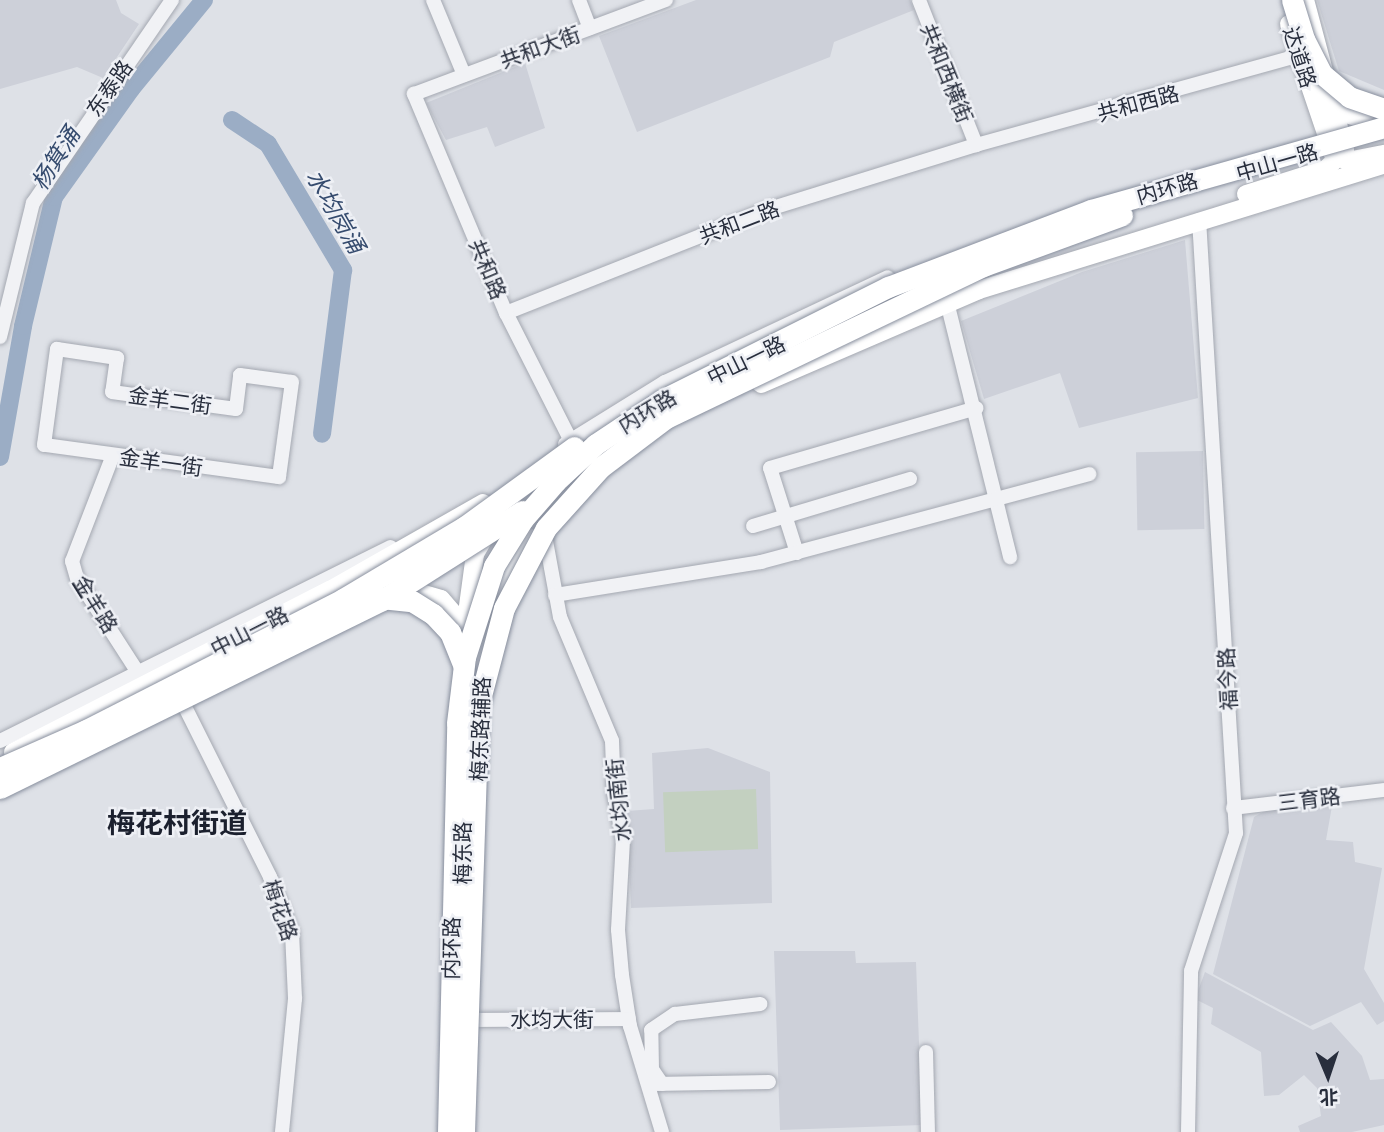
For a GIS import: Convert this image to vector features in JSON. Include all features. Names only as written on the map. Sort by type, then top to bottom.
[{"type":"highway","points":[[1292,0],[1304,39],[1322,74],[1349,97],[1384,108]]},
{"type":"highway","name":"内环路","points":[[448,1132],[459,702],[472,625],[494,566],[523,519],[596,444],[662,400],[776,340],[888,287],[1010,237],[1124,200],[1384,130]]},
{"type":"highway","name":"内环路","points":[[462,1132],[463,831],[478,701],[504,608],[554,518],[583,484],[644,431],[798,351],[983,266],[1140,209],[1384,140]]},
{"type":"highway","points":[[5,773],[284,632],[454,534],[642,400],[776,340]]},
{"type":"highway","points":[[0,792],[382,600],[470,548],[644,431]]},
{"type":"highway","points":[[284,632],[348,604],[376,598],[412,601],[440,620],[460,652],[464,672],[463,831]]},
{"type":"main road","name":"达道路","points":[[1282,0],[1298,56],[1327,112]]},
{"type":"main road","name":"达道路","points":[[1305,0],[1327,112]]},
{"type":"main road","points":[[1327,112],[1359,118],[1384,114]]},
{"type":"main road","points":[[979,290],[1092,243],[1321,171],[1332,150],[1327,112]]},
{"type":"main road","points":[[1282,160],[1307,140],[1327,112]]},
{"type":"main road","name":"中山一路","points":[[0,758],[439,530],[606,433],[732,366],[935,273],[1099,212],[1282,160],[1332,150],[1384,130]]},
{"type":"main road","points":[[1332,150],[1384,155]]},
{"type":"main road","name":"中山一路","points":[[542,492],[593,463],[947,302],[1199,220],[1384,165]]},
{"type":"main road","points":[[439,530],[452,530],[473,542],[606,433]]},
{"type":"main road","points":[[484,619],[542,525],[593,463]]},
{"type":"main road","name":"中山一路","points":[[5,773],[142,710],[473,542],[515,508]]},
{"type":"main road","name":"梅东路","points":[[453,1132],[463,831],[463,638],[473,542]]},
{"type":"main road","name":"梅东路","points":[[462,1132],[469,904],[467,691],[493,578],[487,559],[473,542]]},
{"type":"main road","points":[[371,593],[410,590],[434,596],[453,613],[463,638]]},
{"type":"main road","points":[[142,710],[185,706]]},
{"type":"main road","points":[[0,792],[5,773]]},
{"type":"street","name":"东泰路","points":[[0,337],[33,203],[172,0]]},
{"type":"street","points":[[433,0],[464,75]]},
{"type":"street","points":[[579,0],[590,28]]},
{"type":"street","name":"共和大街","points":[[414,94],[666,0]]},
{"type":"street","name":"共和西横街","points":[[919,0],[976,145]]},
{"type":"street","name":"共和西路","points":[[976,145],[1298,56]]},
{"type":"street","name":"共和路","points":[[414,94],[506,313],[570,439]]},
{"type":"street","name":"共和二路","points":[[506,313],[769,209],[976,145]]},
{"type":"street","name":"福今路","points":[[1188,1132],[1191,971],[1236,833],[1199,220]]},
{"type":"street","points":[[549,466],[570,439],[686,372],[881,280],[935,273]]},
{"type":"street","points":[[947,302],[976,408],[1010,557]]},
{"type":"street","name":"金羊二街","points":[[57,349],[117,358],[112,392],[153,398],[236,409],[240,374],[292,382]]},
{"type":"street","name":"金羊一街","points":[[57,349],[44,445],[113,455],[279,477],[292,382]]},
{"type":"street","points":[[686,372],[732,366]]},
{"type":"street","points":[[797,553],[770,468],[976,408]]},
{"type":"street","name":"金羊路","points":[[113,455],[72,561],[77,578],[137,671]]},
{"type":"street","points":[[555,595],[663,580],[797,553],[997,501],[1088,474]]},
{"type":"street","points":[[753,526],[910,479]]},
{"type":"street","name":"水均南街","points":[[542,525],[555,595],[578,667],[612,741],[614,792],[623,840],[618,930],[629,1018],[655,1084]]},
{"type":"street","points":[[0,741],[349,566],[439,530]]},
{"type":"street","points":[[0,792],[185,706],[389,604],[410,596],[434,596]]},
{"type":"street","points":[[185,706],[192,684],[218,647]]},
{"type":"street","points":[[123,695],[185,706]]},
{"type":"street","name":"梅花路","points":[[185,706],[270,877],[292,932],[295,999],[282,1132]]},
{"type":"street","name":"三育路","points":[[1233,808],[1384,790]]},
{"type":"street","points":[[441,1132],[447,886],[463,831]]},
{"type":"street","points":[[469,904],[475,1020],[473,1132]]},
{"type":"street","points":[[662,1132],[652,1069],[652,1030],[675,1014],[760,1004]]},
{"type":"street","name":"水均大街","points":[[475,1020],[629,1018]]},
{"type":"street","points":[[926,1052],[928,1132]]},
{"type":"street","points":[[655,1084],[769,1082]]},
{"type":"shaded area","points":[[0,0],[116,0],[121,13],[139,24],[103,78],[77,67],[0,89]]},
{"type":"shaded area","points":[[696,0],[910,0],[914,10],[834,42],[830,57],[637,132],[599,36]]},
{"type":"shaded area","points":[[1317,0],[1384,0],[1384,90],[1339,71]]},
{"type":"shaded area","points":[[525,63],[545,128],[495,147],[487,127],[446,140],[426,103]]},
{"type":"shaded area","points":[[1185,240],[1198,398],[1079,428],[1060,373],[984,399],[961,321],[1082,272]]},
{"type":"shaded area","points":[[1203,451],[1204,529],[1137,530],[1136,452]]},
{"type":"shaded area","points":[[708,748],[770,772],[772,903],[631,908],[627,811],[654,809],[652,753]]},
{"type":"shaded area","points":[[1332,806],[1326,840],[1353,842],[1355,862],[1382,868],[1364,969],[1384,1003],[1384,1021],[1377,1025],[1361,1002],[1310,1026],[1213,974],[1254,817],[1270,808]]},
{"type":"shaded area","points":[[774,951],[855,951],[856,963],[916,962],[922,1125],[780,1130]]},
{"type":"shaded area","points":[[1205,972],[1313,1030],[1331,1022],[1362,1056],[1370,1080],[1384,1079],[1384,1125],[1352,1132],[1300,1132],[1298,1126],[1321,1116],[1317,1088],[1304,1075],[1279,1095],[1264,1096],[1261,1052],[1211,1024],[1213,1008],[1195,999]]},
{"type":"green space","points":[[756,789],[758,849],[665,852],[663,792]]},
{"type":"waterway","name":"杨箕涌","points":[[0,457],[23,326],[54,197],[131,89],[204,0]]},
{"type":"waterway","name":"水均岗涌","points":[[232,120],[268,144],[343,270],[322,434]]},
{"type":"district","name":"梅花村街道","points":[[177,822]]}]
